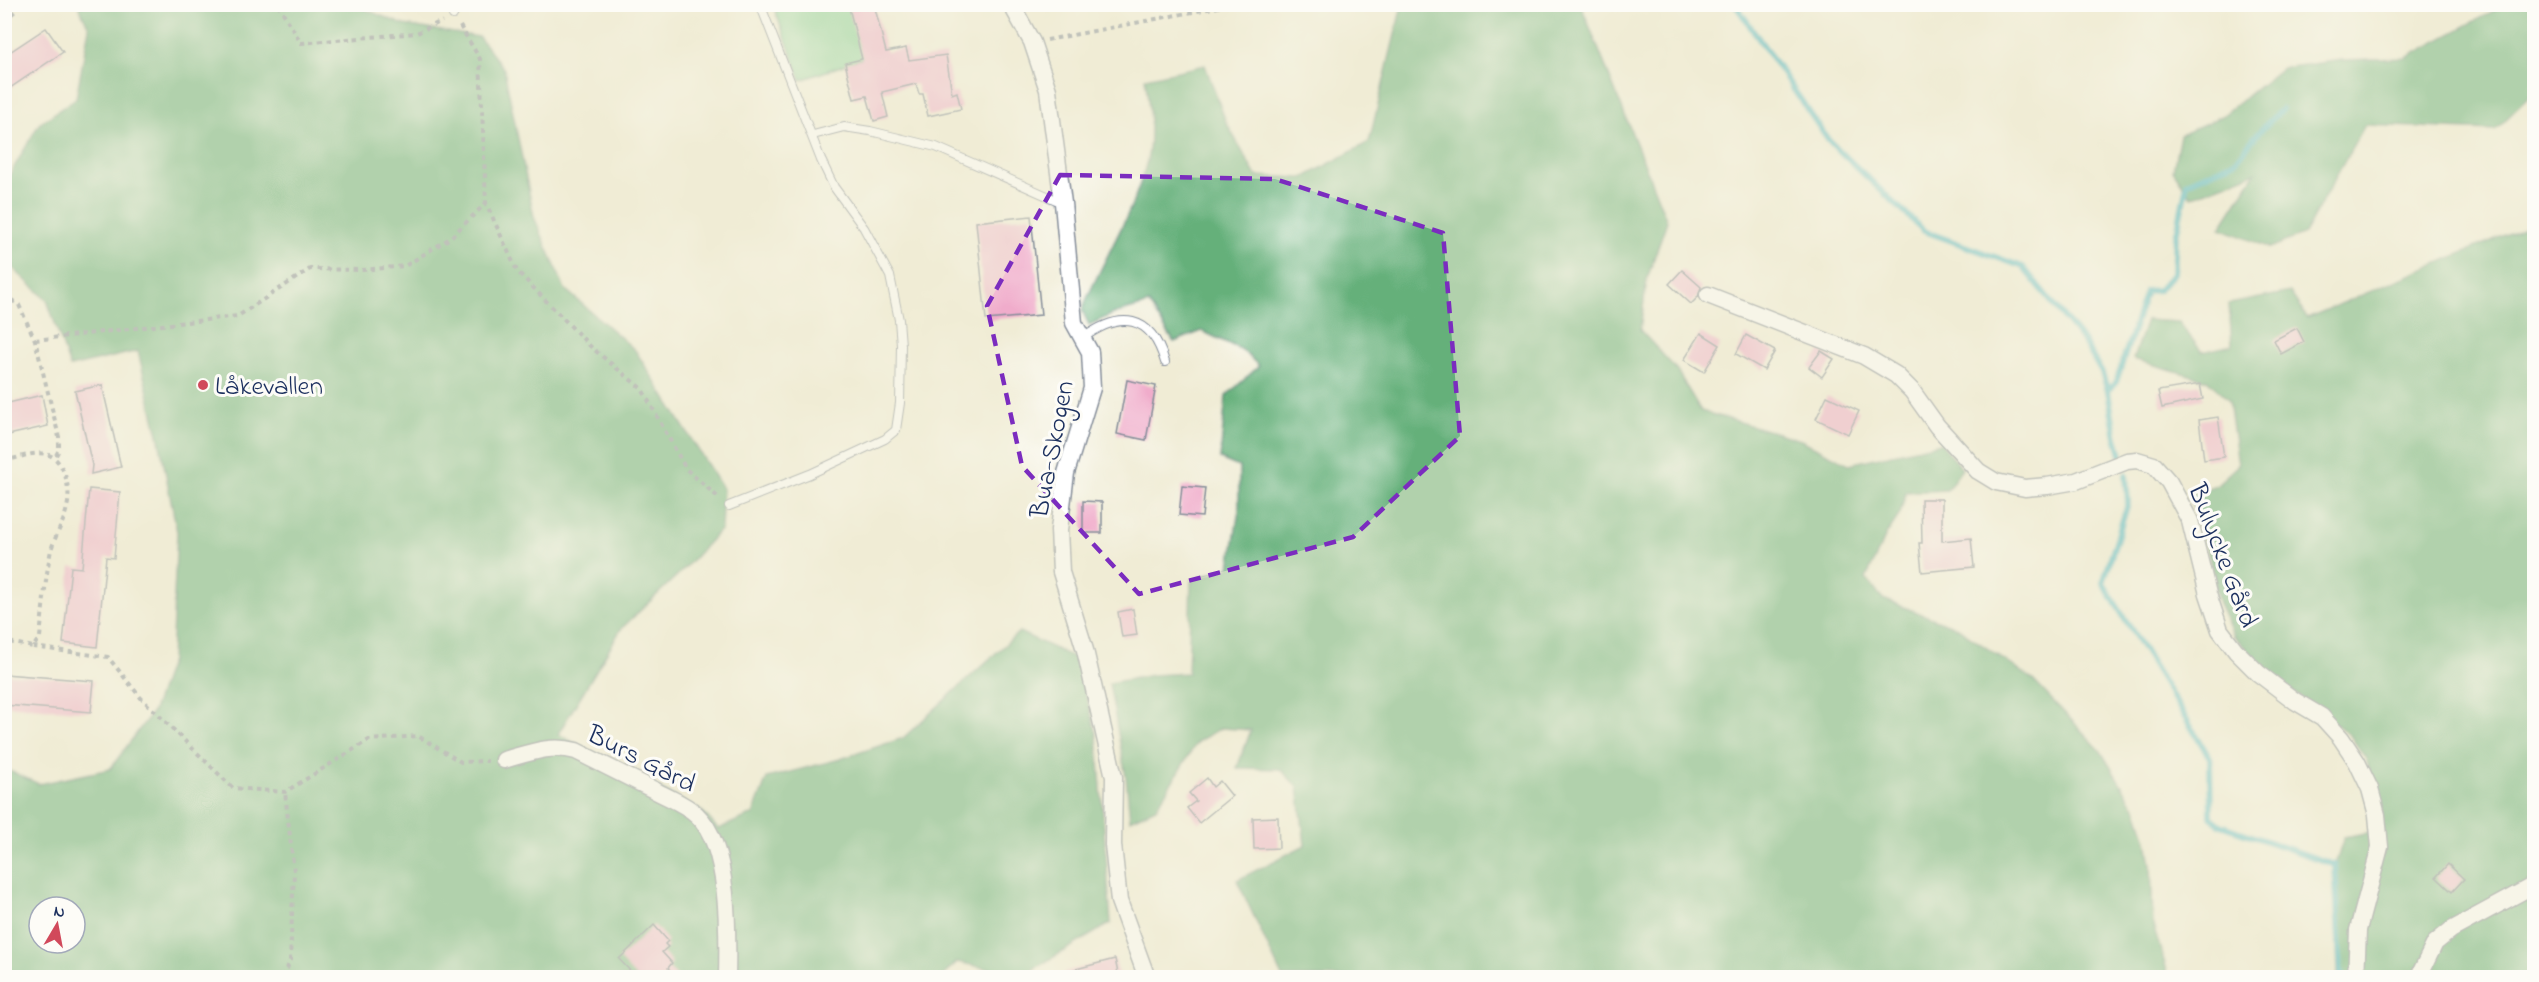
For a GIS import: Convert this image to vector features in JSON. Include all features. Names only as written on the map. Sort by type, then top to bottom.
[{"type":"street","name":"Bua-Skogen","points":[[1011,4],[1032,42],[1048,90],[1063,203],[1074,323],[1090,352],[1092,388],[1066,473],[1059,530],[1062,572],[1084,650],[1114,777],[1113,845],[1119,901],[1147,978]]},
{"type":"street","name":"Bulycke Gård","points":[[1708,295],[1816,336],[1881,365],[1904,383],[1937,426],[1978,471],[1996,483],[2025,488],[2047,486],[2076,481],[2127,461],[2137,460],[2154,465],[2169,482],[2190,521],[2208,594],[2220,630],[2236,651],[2258,673],[2295,701],[2322,717],[2358,762],[2370,789],[2377,815],[2380,847],[2358,930],[2356,978]]},
{"type":"street","name":"Burs Gård","points":[[504,760],[542,749],[560,747],[576,751],[677,802],[697,815],[712,833],[718,851],[723,883],[727,978]]},
{"type":"street","points":[[2418,978],[2435,943],[2451,930],[2535,885]]},
{"type":"lane","points":[[453,15],[459,4]]},
{"type":"lane","points":[[729,506],[810,474],[885,439],[896,430],[897,424],[901,345],[892,286],[880,255],[834,187],[760,4]]},
{"type":"lane","points":[[813,135],[844,127],[936,147],[1063,203]]},
{"type":"lane","points":[[1083,338],[1097,328],[1114,321],[1125,320],[1141,324],[1154,335],[1165,362]]},
{"type":"path","points":[[278,4],[301,43],[417,33],[453,15],[480,59],[486,203],[517,271],[592,348],[642,389],[686,470],[729,506]]},
{"type":"path","points":[[1032,42],[1234,4]]},
{"type":"path","points":[[4,20],[18,9]]},
{"type":"path","points":[[35,340],[238,316],[310,269],[363,270],[405,266],[450,238],[486,203]]},
{"type":"path","points":[[4,295],[19,305],[35,340],[59,437],[59,450],[55,457]]},
{"type":"path","points":[[4,461],[47,454],[60,462],[67,480],[68,507],[50,553],[40,637],[33,647]]},
{"type":"path","points":[[4,641],[108,657],[141,698],[233,788],[285,792],[369,740],[418,735],[461,762],[504,760]]},
{"type":"path","points":[[284,978],[290,960],[294,872],[285,792]]},
{"type":"highlighted area","points":[[1060,175],[1275,179],[1443,233],[1460,436],[1353,537],[1139,594],[1022,466],[987,306]]},
{"type":"green space","points":[[2506,4],[2534,5],[2534,92],[2495,130],[2365,125],[2304,234],[2270,248],[2220,228],[2256,172],[2191,197],[2173,170],[2180,135],[2222,116],[2282,68],[2343,60],[2406,58]]},
{"type":"green space","points":[[78,5],[355,5],[404,25],[479,37],[504,69],[534,217],[565,289],[635,350],[723,489],[721,529],[683,570],[621,629],[558,734],[703,812],[718,829],[753,814],[767,778],[840,759],[903,738],[1019,632],[1075,658],[1097,734],[1111,923],[1022,976],[957,962],[941,978],[5,977],[5,769],[39,784],[110,769],[153,711],[171,660],[177,532],[159,439],[138,351],[70,367],[47,300],[5,261],[5,183],[39,124],[76,98],[89,28]]},
{"type":"green space","points":[[773,5],[858,5],[869,56],[801,80]]},
{"type":"green space","points":[[1402,5],[1581,5],[1667,221],[1647,279],[1640,330],[1676,369],[1701,411],[1801,440],[1849,464],[1941,443],[1962,469],[1947,490],[1906,492],[1900,514],[1886,535],[1866,579],[1883,599],[1958,628],[2033,680],[2100,750],[2138,812],[2147,840],[2151,865],[2153,925],[2169,977],[1282,977],[1237,880],[1305,845],[1298,787],[1280,769],[1237,768],[1251,730],[1221,728],[1197,742],[1156,808],[1130,820],[1126,777],[1109,683],[1152,675],[1188,673],[1191,581],[1230,567],[1239,510],[1239,467],[1220,459],[1226,396],[1259,366],[1242,350],[1202,331],[1174,342],[1149,304],[1113,314],[1089,325],[1082,310],[1126,218],[1147,161],[1150,130],[1145,78],[1205,65],[1226,122],[1256,176],[1303,178],[1369,142]]},
{"type":"green space","points":[[2534,223],[2534,977],[2338,977],[2335,865],[2344,838],[2370,833],[2383,813],[2366,759],[2350,735],[2272,676],[2234,636],[2219,604],[2209,557],[2189,495],[2216,485],[2238,465],[2229,400],[2207,380],[2133,359],[2146,320],[2179,322],[2202,352],[2232,345],[2229,304],[2290,292],[2307,318]]},
{"type":"building","points":[[848,4],[874,4],[886,52],[906,48],[909,60],[946,55],[952,94],[957,92],[961,109],[928,116],[923,94],[919,94],[916,84],[882,92],[888,117],[874,121],[867,96],[854,99],[845,63],[862,59]]},
{"type":"building","points":[[46,28],[63,52],[4,92],[4,56]]},
{"type":"building","points":[[1031,216],[1041,315],[986,320],[976,222]]},
{"type":"building","points":[[1682,270],[1701,287],[1698,297],[1691,304],[1669,284]]},
{"type":"building","points":[[2297,328],[2304,342],[2281,354],[2274,340]]},
{"type":"building","points":[[1701,333],[1720,345],[1704,372],[1684,360]]},
{"type":"building","points":[[1746,335],[1775,351],[1764,370],[1736,354]]},
{"type":"building","points":[[1821,351],[1834,359],[1822,377],[1809,367]]},
{"type":"building","points":[[1127,380],[1156,386],[1146,440],[1117,434]]},
{"type":"building","points":[[2200,384],[2203,399],[2162,408],[2158,391]]},
{"type":"building","points":[[102,385],[121,467],[91,474],[92,465],[75,391]]},
{"type":"building","points":[[42,395],[48,426],[4,436],[4,404]]},
{"type":"building","points":[[1827,396],[1859,411],[1848,434],[1816,419]]},
{"type":"building","points":[[2218,417],[2224,457],[2204,460],[2199,420]]},
{"type":"building","points":[[1182,486],[1205,488],[1202,517],[1179,515]]},
{"type":"building","points":[[89,489],[120,492],[114,558],[106,557],[97,647],[63,643],[71,567],[82,568]]},
{"type":"building","points":[[1921,499],[1942,499],[1942,541],[1971,538],[1974,567],[1922,572],[1919,543],[1922,543]]},
{"type":"building","points":[[1083,501],[1102,502],[1102,533],[1083,533]]},
{"type":"building","points":[[1133,609],[1137,635],[1122,637],[1118,612]]},
{"type":"building","points":[[4,674],[94,681],[91,712],[4,705]]},
{"type":"building","points":[[1207,778],[1213,787],[1220,781],[1232,796],[1199,823],[1187,808],[1196,801],[1189,793]]},
{"type":"building","points":[[1278,817],[1279,848],[1254,849],[1253,818]]},
{"type":"building","points":[[2448,864],[2464,879],[2452,892],[2436,877]]},
{"type":"building","points":[[654,925],[668,941],[665,944],[668,947],[662,952],[672,963],[668,968],[678,978],[637,978],[619,959]]},
{"type":"building","points":[[1115,959],[1119,978],[1065,978],[1064,972]]},
{"type":"waterway","points":[[1735,4],[1829,141],[1924,231],[2023,267],[2084,342],[2102,373],[2108,391]]},
{"type":"waterway","points":[[2122,459],[2108,391],[2116,382],[2146,291],[2159,290],[2174,273],[2176,237],[2187,183],[2236,161],[2257,134],[2282,109]]},
{"type":"waterway","points":[[2126,475],[2128,503],[2103,583],[2210,758],[2211,817],[2221,825],[2335,865],[2341,978]]},
{"type":"place","name":"Låkevallen","points":[[203,385]]}]
